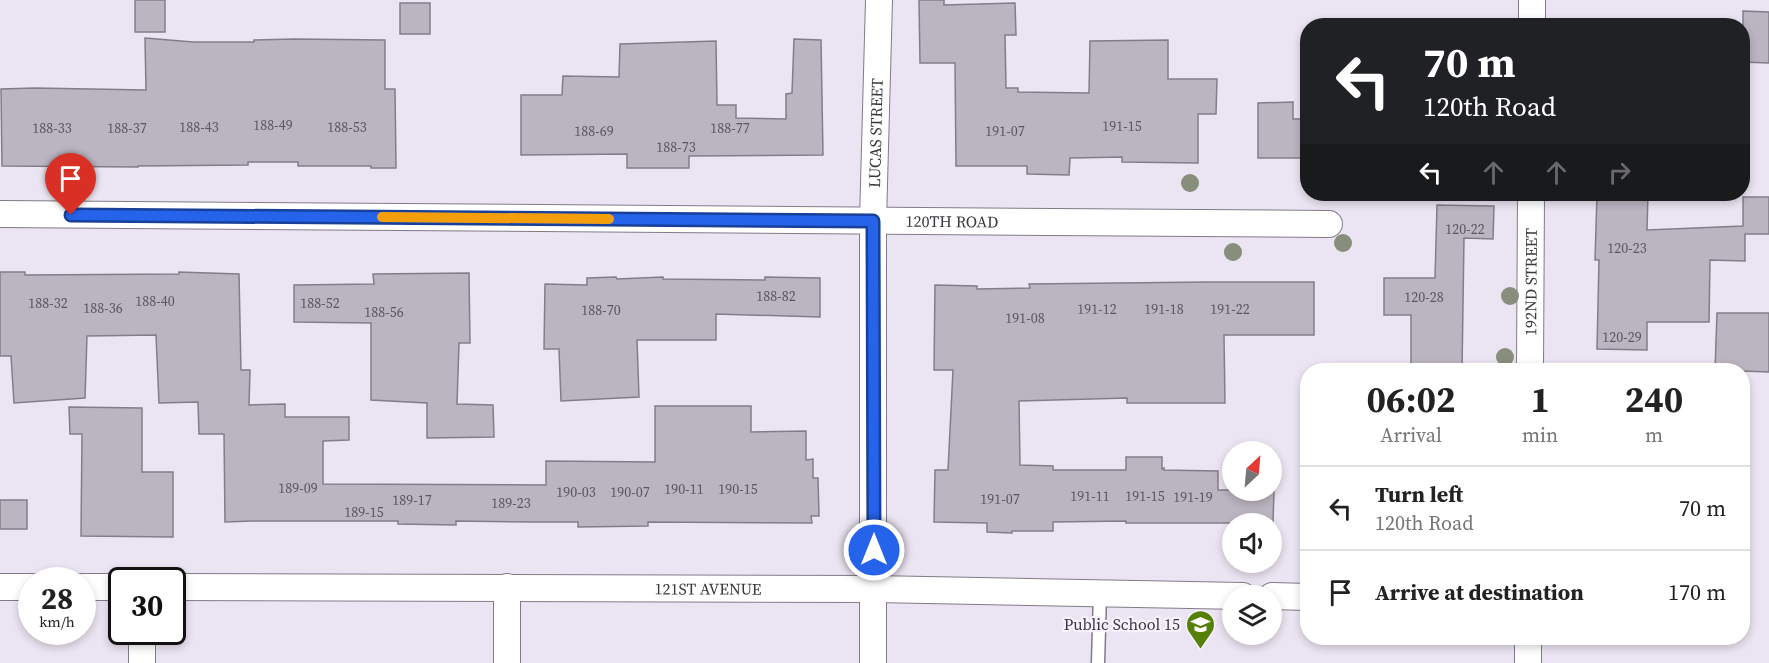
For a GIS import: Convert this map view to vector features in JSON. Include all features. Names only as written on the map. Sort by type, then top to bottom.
[{"type":"street","name":"LUCAS STREET","points":[[873,663],[873,221],[879,0]]},
{"type":"street","points":[[1532,0],[1532,18]]},
{"type":"street","name":"192ND STREET","points":[[1530,363],[1531,201]]},
{"type":"street","name":"120TH ROAD","points":[[0,214],[1329,224]]},
{"type":"street","points":[[0,587],[18,587]]},
{"type":"street","name":"121ST AVENUE","points":[[186,587],[874,589],[1222,596]]},
{"type":"street","points":[[507,587],[507,663]]},
{"type":"street","points":[[1282,596],[1300,597]]},
{"type":"street","points":[[142,645],[142,663]]},
{"type":"street","points":[[1528,645],[1528,663]]},
{"type":"lane","points":[[1098,663],[1100,593]]},
{"type":"building","points":[[135,0],[165,0],[165,32],[135,32]]},
{"type":"building","points":[[919,0],[944,0],[944,5],[1015,3],[1016,35],[1005,35],[1006,88],[1018,88],[1018,92],[1089,93],[1090,41],[1168,40],[1168,79],[1217,79],[1216,114],[1198,114],[1198,163],[1122,162],[1122,157],[1070,158],[1069,175],[1027,174],[1027,166],[956,166],[955,63],[920,63]]},
{"type":"building","points":[[400,3],[430,3],[430,34],[400,34]]},
{"type":"building","points":[[1743,11],[1769,12],[1769,63],[1750,62],[1750,18],[1743,18]]},
{"type":"building","points":[[145,38],[193,42],[254,42],[254,40],[294,39],[385,40],[385,89],[395,89],[396,168],[298,166],[298,162],[138,167],[2,166],[1,89],[146,90]]},
{"type":"building","points":[[794,39],[821,40],[823,155],[689,156],[689,168],[627,168],[627,154],[521,155],[521,95],[562,95],[563,76],[619,77],[620,44],[716,41],[717,105],[736,105],[736,118],[786,119],[786,94],[792,93]]},
{"type":"building","points":[[1293,102],[1293,119],[1300,119],[1300,158],[1258,158],[1258,103]]},
{"type":"building","points":[[1750,197],[1769,197],[1769,234],[1745,234],[1745,261],[1710,260],[1709,322],[1647,322],[1647,350],[1597,349],[1599,260],[1595,260],[1597,201],[1648,201],[1647,230],[1743,226],[1743,201],[1750,201]]},
{"type":"building","points":[[1437,205],[1494,206],[1493,239],[1464,238],[1462,363],[1411,363],[1411,315],[1384,315],[1384,278],[1435,278]]},
{"type":"building","points":[[0,272],[25,272],[25,275],[179,274],[179,272],[239,274],[241,370],[250,370],[249,405],[285,404],[285,417],[349,417],[349,440],[323,441],[323,484],[546,485],[546,461],[655,462],[655,406],[751,406],[751,432],[806,431],[806,460],[813,459],[813,478],[818,478],[819,516],[811,516],[812,523],[648,522],[648,526],[578,527],[578,522],[456,521],[456,525],[398,524],[398,521],[225,522],[224,434],[199,434],[198,402],[159,403],[156,335],[87,336],[85,398],[14,403],[11,356],[0,356]]},
{"type":"building","points":[[469,273],[470,343],[459,343],[457,404],[493,405],[494,437],[427,438],[427,403],[371,400],[371,323],[294,322],[294,285],[374,284],[373,274]]},
{"type":"building","points":[[616,277],[617,279],[663,277],[663,279],[765,280],[765,277],[820,278],[820,317],[716,314],[716,340],[637,340],[639,397],[561,401],[559,349],[544,349],[545,284],[587,285],[587,278]]},
{"type":"building","points":[[1314,282],[1314,335],[1224,335],[1225,403],[1127,403],[1127,398],[1019,401],[1020,465],[1053,466],[1053,470],[1126,470],[1126,457],[1162,457],[1162,469],[1164,470],[1218,471],[1218,490],[1222,490],[1222,501],[1274,501],[1273,513],[1222,513],[1222,523],[1053,522],[1053,531],[1012,531],[1012,533],[987,532],[987,523],[934,522],[935,470],[948,470],[953,370],[934,370],[935,285],[977,286],[977,289],[1030,288],[1029,284]]},
{"type":"building","points":[[1717,313],[1769,313],[1769,372],[1750,371],[1750,363],[1715,363]]},
{"type":"building","points":[[69,407],[142,408],[142,472],[173,472],[173,537],[81,536],[82,434],[70,434]]},
{"type":"building","points":[[0,500],[27,500],[27,529],[0,529]]},
{"type":"slow traffic","points":[[382,217],[609,219]]},
{"type":"place","name":"Public School 15","points":[[1201,650]]},
{"type":"route","points":[[71,215],[873,221],[874,550]]}]
